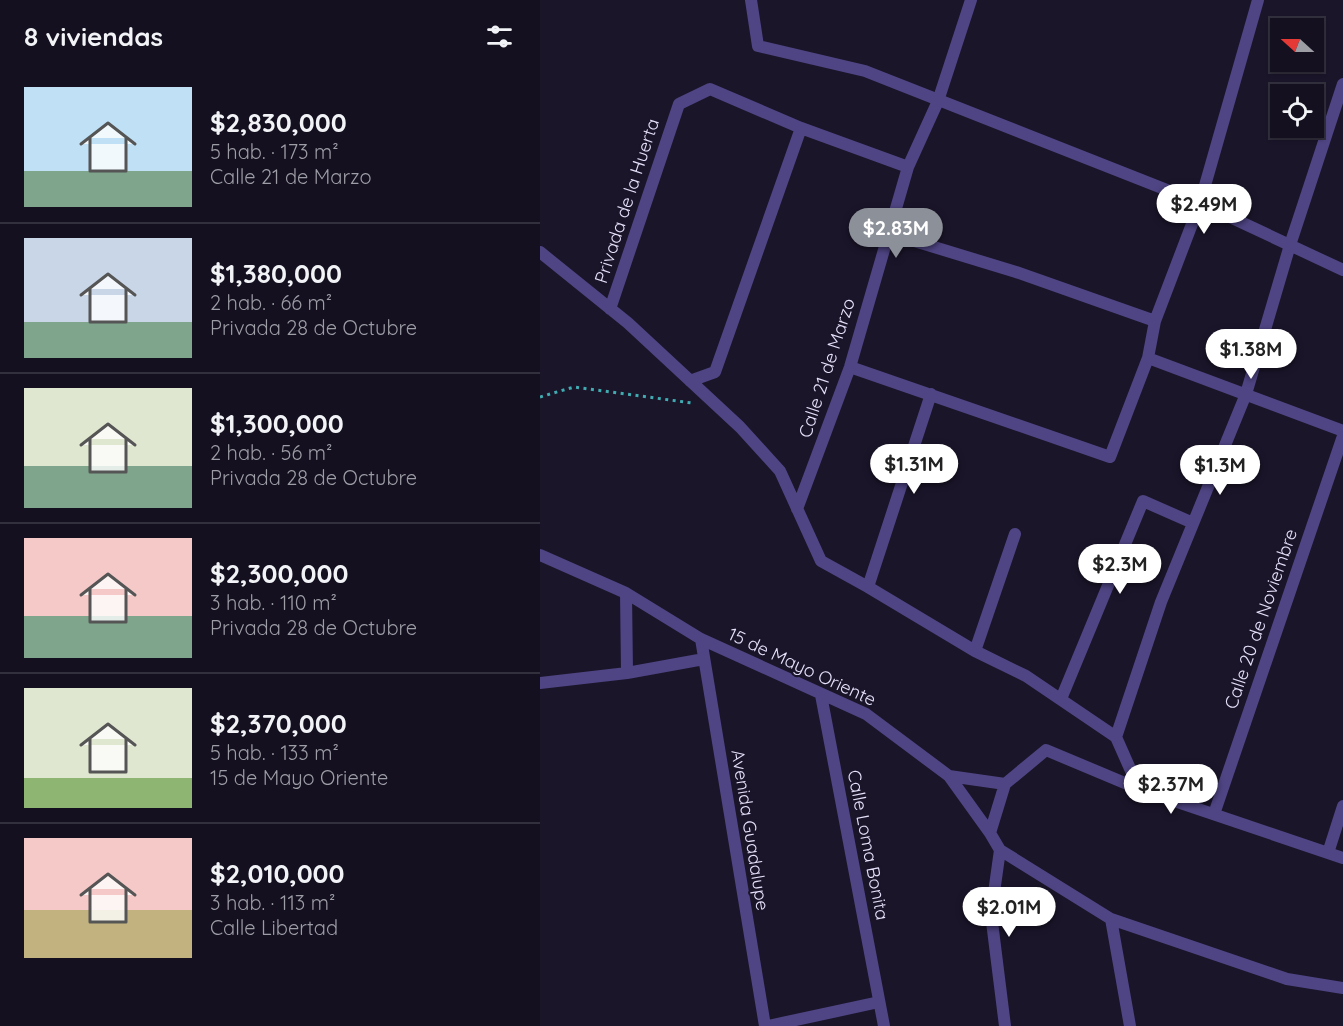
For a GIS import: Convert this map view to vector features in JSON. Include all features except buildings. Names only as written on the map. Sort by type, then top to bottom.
[{"type":"street","points":[[751,0],[758,46],[866,71],[1200,203],[1343,270]]},
{"type":"street","name":"Calle 21 de Marzo","points":[[797,509],[850,368],[908,167],[938,101],[971,0]]},
{"type":"street","points":[[850,368],[1110,457],[1148,358],[1155,321],[1200,203],[1258,0]]},
{"type":"street","points":[[1116,737],[1161,602],[1246,394],[1290,245],[1343,84]]},
{"type":"street","name":"Privada de la Huerta","points":[[610,309],[679,104],[710,88],[801,128]]},
{"type":"street","points":[[690,381],[715,372],[801,128],[908,167]]},
{"type":"street","points":[[888,233],[1016,272],[1155,321]]},
{"type":"street","points":[[540,252],[610,309],[740,427],[780,471],[821,561],[975,651],[1026,676],[1116,737],[1139,789]]},
{"type":"street","points":[[1148,358],[1343,431]]},
{"type":"street","points":[[868,587],[931,394]]},
{"type":"street","name":"Calle 20 de Noviembre","points":[[1214,814],[1343,436]]},
{"type":"street","points":[[1061,699],[1143,501],[1193,524]]},
{"type":"street","points":[[975,651],[1015,534]]},
{"type":"street","name":"15 de Mayo Oriente","points":[[540,555],[626,593],[701,639],[866,714],[949,776],[1005,784]]},
{"type":"street","points":[[626,593],[627,673]]},
{"type":"street","name":"Avenida Guadalupe","points":[[701,639],[766,1026]]},
{"type":"street","points":[[540,683],[627,673],[704,659]]},
{"type":"street","name":"Calle Loma Bonita","points":[[821,695],[884,1026]]},
{"type":"street","points":[[990,833],[1005,784],[1046,750],[1139,789],[1343,858]]},
{"type":"street","points":[[949,776],[1000,850],[1111,919],[1287,979],[1343,988]]},
{"type":"street","points":[[1328,853],[1343,806]]},
{"type":"street","points":[[1000,850],[991,914],[1005,1026]]},
{"type":"street","points":[[1111,919],[1130,1026]]},
{"type":"street","points":[[766,1026],[879,1002]]},
{"type":"path","points":[[540,397],[574,387],[718,407]]}]
